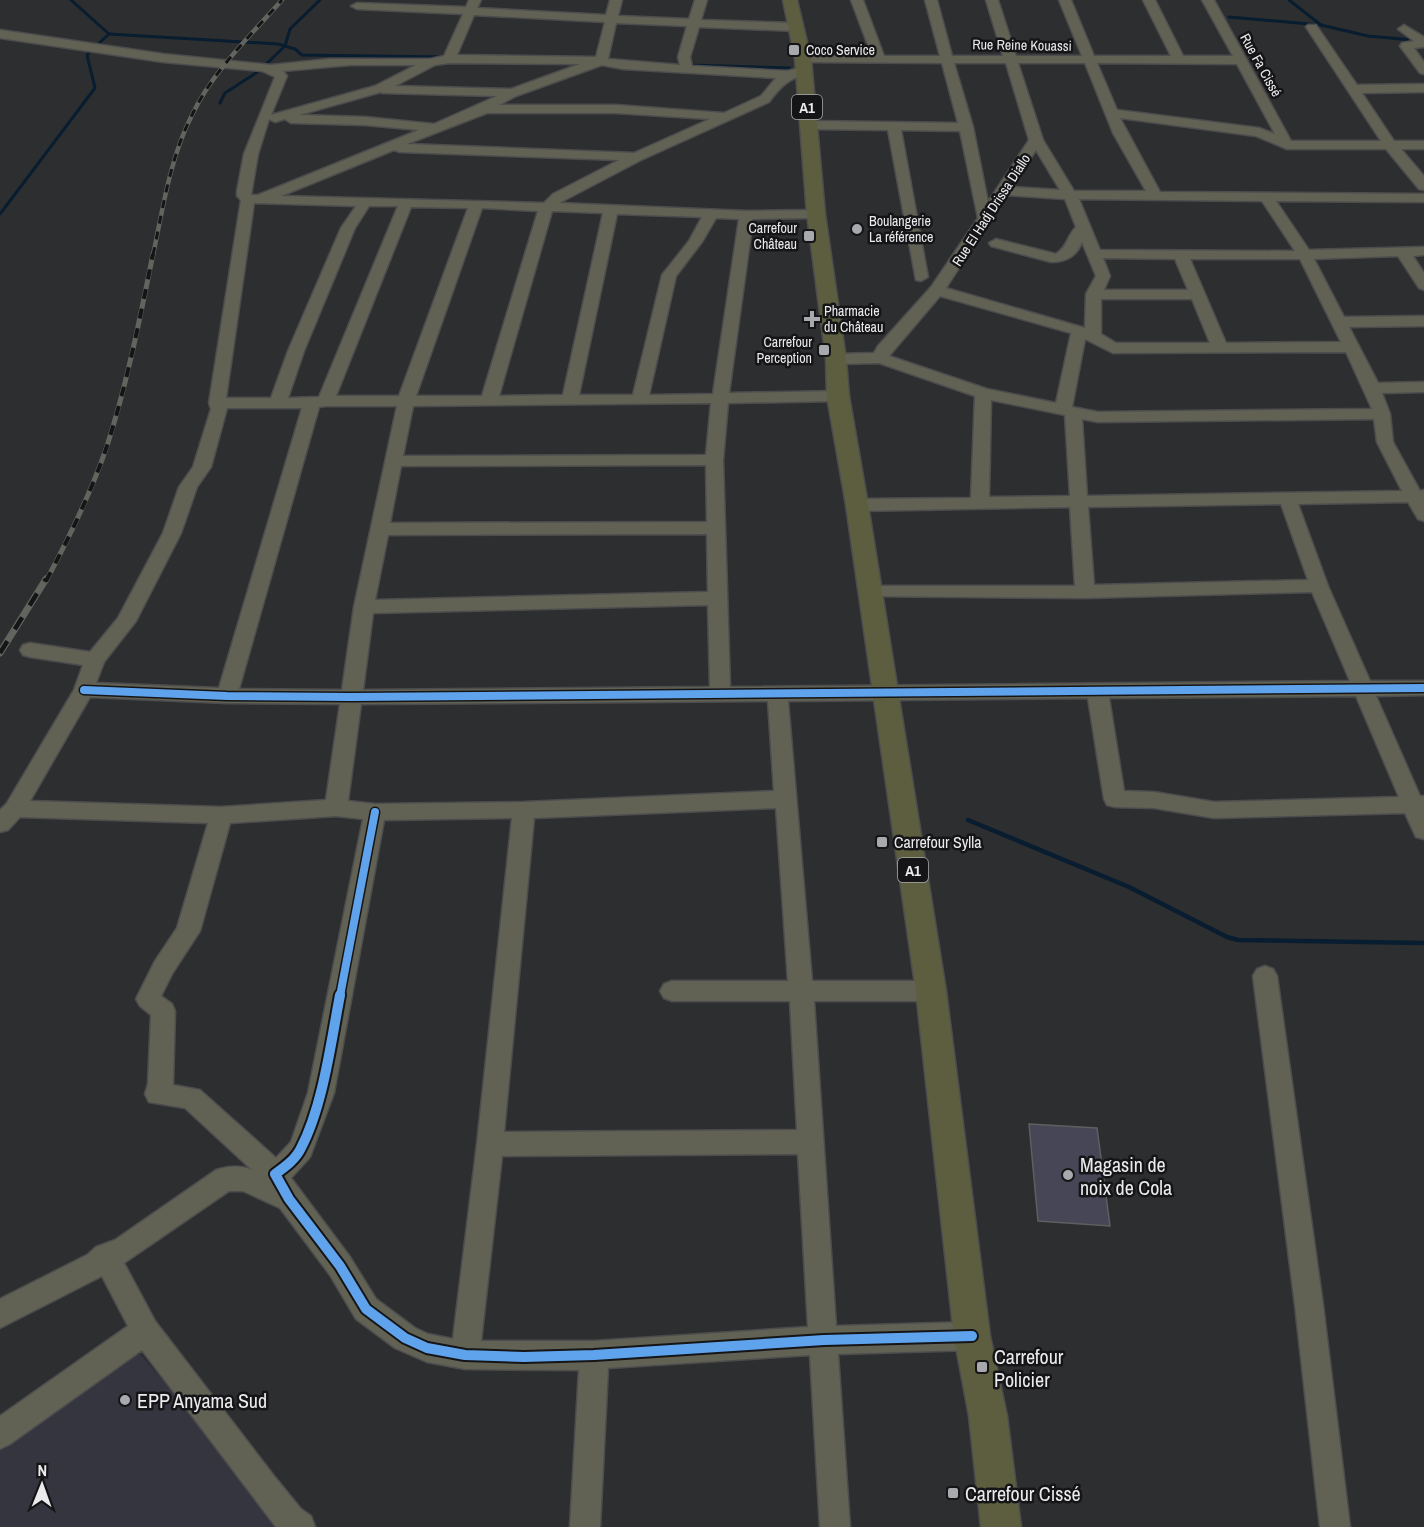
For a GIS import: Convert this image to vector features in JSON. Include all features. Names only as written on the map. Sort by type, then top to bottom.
[{"type":"main road","name":"A1","points":[[790,0],[803,65],[816,214],[836,359],[838,396],[871,592],[884,691],[931,991],[972,1336],[988,1416],[1001,1527]]},
{"type":"street","points":[[253,200],[483,109],[512,93],[601,62],[616,0]]},
{"type":"street","points":[[687,68],[684,57],[701,0]]},
{"type":"street","points":[[857,0],[879,59]]},
{"type":"street","points":[[932,0],[966,127],[985,219]]},
{"type":"street","name":"Rue El Hadj Drissa Diallo","points":[[880,358],[884,349],[937,290],[1036,140],[992,0]]},
{"type":"street","points":[[1065,0],[1120,134],[1156,196]]},
{"type":"street","points":[[1149,0],[1179,61]]},
{"type":"street","name":"Rue Fa Cissé","points":[[1208,0],[1287,145]]},
{"type":"street","points":[[449,59],[473,5]]},
{"type":"street","points":[[357,6],[473,5],[610,19],[796,27]]},
{"type":"street","points":[[1312,27],[1391,146],[1418,168],[1424,186]]},
{"type":"street","points":[[1404,29],[1422,41],[1420,44],[1406,46],[1424,70]]},
{"type":"street","points":[[0,34],[172,59],[271,69],[302,64],[394,60],[432,62]]},
{"type":"street","name":"Rue Reine Kouassi","points":[[432,62],[449,59],[601,62],[787,75],[803,65],[879,59],[1241,60]]},
{"type":"street","points":[[269,118],[379,89],[432,62]]},
{"type":"street","points":[[271,69],[281,76],[269,118],[251,154],[244,196],[253,200],[477,204],[747,215],[816,214]]},
{"type":"street","points":[[489,400],[546,208],[558,197],[636,157],[765,99],[774,86],[787,75]]},
{"type":"street","points":[[1353,88],[1424,88]]},
{"type":"street","points":[[379,89],[512,93]]},
{"type":"street","points":[[483,109],[616,109],[726,116]]},
{"type":"street","points":[[1112,113],[1258,132],[1287,145],[1424,145]]},
{"type":"street","points":[[269,118],[365,121],[437,128]]},
{"type":"street","points":[[809,125],[966,127]]},
{"type":"street","points":[[894,126],[921,278]]},
{"type":"street","points":[[1036,140],[1071,195],[1102,276],[1094,294],[1068,411],[1085,592]]},
{"type":"street","points":[[390,147],[636,157]]},
{"type":"street","points":[[1003,191],[1071,195],[1424,198]]},
{"type":"street","points":[[1266,197],[1305,255],[1372,388],[1382,414],[1385,442],[1419,496],[1424,515]]},
{"type":"street","points":[[8,816],[84,690],[95,660],[126,621],[172,533],[188,487],[202,466],[219,409],[217,403],[253,200]]},
{"type":"street","points":[[278,402],[296,351],[348,228],[365,202]]},
{"type":"street","points":[[227,696],[319,402],[406,203]]},
{"type":"street","points":[[336,808],[364,607],[406,400],[477,204]]},
{"type":"street","points":[[570,400],[611,210]]},
{"type":"street","points":[[640,400],[669,275],[695,242],[711,214]]},
{"type":"street","points":[[720,692],[714,460],[720,399],[747,215]]},
{"type":"street","points":[[996,243],[1051,258],[1059,258],[1072,250],[1078,233],[1083,228]]},
{"type":"street","points":[[1094,254],[1305,255],[1424,251]]},
{"type":"street","points":[[1404,252],[1424,285]]},
{"type":"street","points":[[1180,253],[1220,346]]},
{"type":"street","points":[[937,290],[1086,333],[1113,348],[1350,346]]},
{"type":"street","points":[[1094,294],[1198,295]]},
{"type":"street","points":[[1337,322],[1424,321]]},
{"type":"street","points":[[836,359],[880,358],[983,393],[1098,417],[1382,414]]},
{"type":"street","points":[[1372,388],[1424,387]]},
{"type":"street","points":[[980,501],[983,393]]},
{"type":"street","points":[[217,403],[838,396]]},
{"type":"street","points":[[393,461],[714,460]]},
{"type":"street","points":[[857,505],[980,501],[1078,502],[1419,496]]},
{"type":"street","points":[[1288,499],[1319,586],[1417,804],[1424,831]]},
{"type":"street","points":[[380,529],[715,528]]},
{"type":"street","points":[[871,592],[1085,592],[1319,586]]},
{"type":"street","points":[[364,607],[716,598]]},
{"type":"street","points":[[30,650],[95,660]]},
{"type":"street","points":[[84,690],[227,696],[351,697],[720,692],[1424,688]]},
{"type":"street","points":[[1097,689],[1115,799],[1154,800],[1214,810],[1417,804]]},
{"type":"street","points":[[777,692],[801,990],[835,1527]]},
{"type":"street","points":[[8,816],[221,815],[336,808],[375,812],[524,810],[785,800]]},
{"type":"street","points":[[465,1355],[490,1144],[524,810]]},
{"type":"street","points":[[274,1174],[287,1166],[301,1149],[321,1093],[375,812]]},
{"type":"street","points":[[221,815],[188,931],[163,968],[148,999],[163,1011],[161,1084],[158,1094],[191,1098],[274,1174],[289,1199],[340,1266],[366,1309],[405,1338],[427,1348],[465,1355],[524,1357],[594,1355],[824,1340],[972,1336]]},
{"type":"street","points":[[1265,976],[1309,1305],[1335,1527]]},
{"type":"street","points":[[672,991],[931,991]]},
{"type":"street","points":[[490,1144],[810,1142]]},
{"type":"street","points":[[0,1314],[97,1264],[106,1256],[122,1251],[210,1188],[230,1178],[244,1179],[289,1199]]},
{"type":"street","points":[[106,1256],[145,1331],[294,1525]]},
{"type":"street","points":[[0,1434],[145,1331]]},
{"type":"street","points":[[585,1527],[594,1355]]},
{"type":"shaded area","name":"EPP Anyama Sud","points":[[139,1353],[290,1527],[0,1527],[0,1447]]},
{"type":"building","name":"Magasin de noix de Cola","points":[[1029,1124],[1097,1128],[1110,1226],[1038,1221]]},
{"type":"waterway","points":[[71,0],[109,34]]},
{"type":"waterway","points":[[285,46],[290,29],[320,0]]},
{"type":"waterway","points":[[1289,0],[1321,25]]},
{"type":"waterway","points":[[1229,17],[1321,25]]},
{"type":"waterway","points":[[1321,25],[1368,36],[1424,41]]},
{"type":"waterway","points":[[97,45],[109,34]]},
{"type":"waterway","points":[[109,34],[285,46]]},
{"type":"waterway","points":[[220,103],[225,93],[259,71],[285,46]]},
{"type":"waterway","points":[[285,46],[295,49],[302,55],[445,57]]},
{"type":"waterway","points":[[0,214],[95,88],[87,55],[90,52]]},
{"type":"waterway","points":[[687,65],[790,68]]},
{"type":"waterway","points":[[968,820],[1129,887],[1227,937],[1238,940],[1424,943]]},
{"type":"railway","points":[[153,255],[178,148],[192,115],[221,69],[282,0]]},
{"type":"railway","points":[[46,581],[79,515],[107,446],[127,375],[153,254]]},
{"type":"railway","points":[[0,653],[46,579]]},
{"type":"cycle path","points":[[84,690],[227,696],[351,697],[1424,688]]},
{"type":"cycle path","points":[[375,812],[321,1093],[301,1149],[287,1166],[275,1174],[289,1199],[340,1266],[366,1309],[405,1338],[427,1348],[465,1355],[524,1357],[594,1355],[824,1340],[972,1336]]},
{"type":"place","name":"Coco Service","points":[[794,50]]},
{"type":"place","name":"Boulangerie La référence","points":[[857,229]]},
{"type":"place","name":"Carrefour Château","points":[[809,236]]},
{"type":"place","name":"Pharmacie du Château","points":[[812,319]]},
{"type":"place","name":"Carrefour Perception","points":[[824,350]]},
{"type":"place","name":"Carrefour Sylla","points":[[882,842]]},
{"type":"place","name":"Magasin de noix de Cola","points":[[1068,1175]]},
{"type":"place","name":"Carrefour Policier","points":[[982,1367]]},
{"type":"place","name":"EPP Anyama Sud","points":[[125,1400]]},
{"type":"place","name":"Carrefour Cissé","points":[[953,1493]]}]
